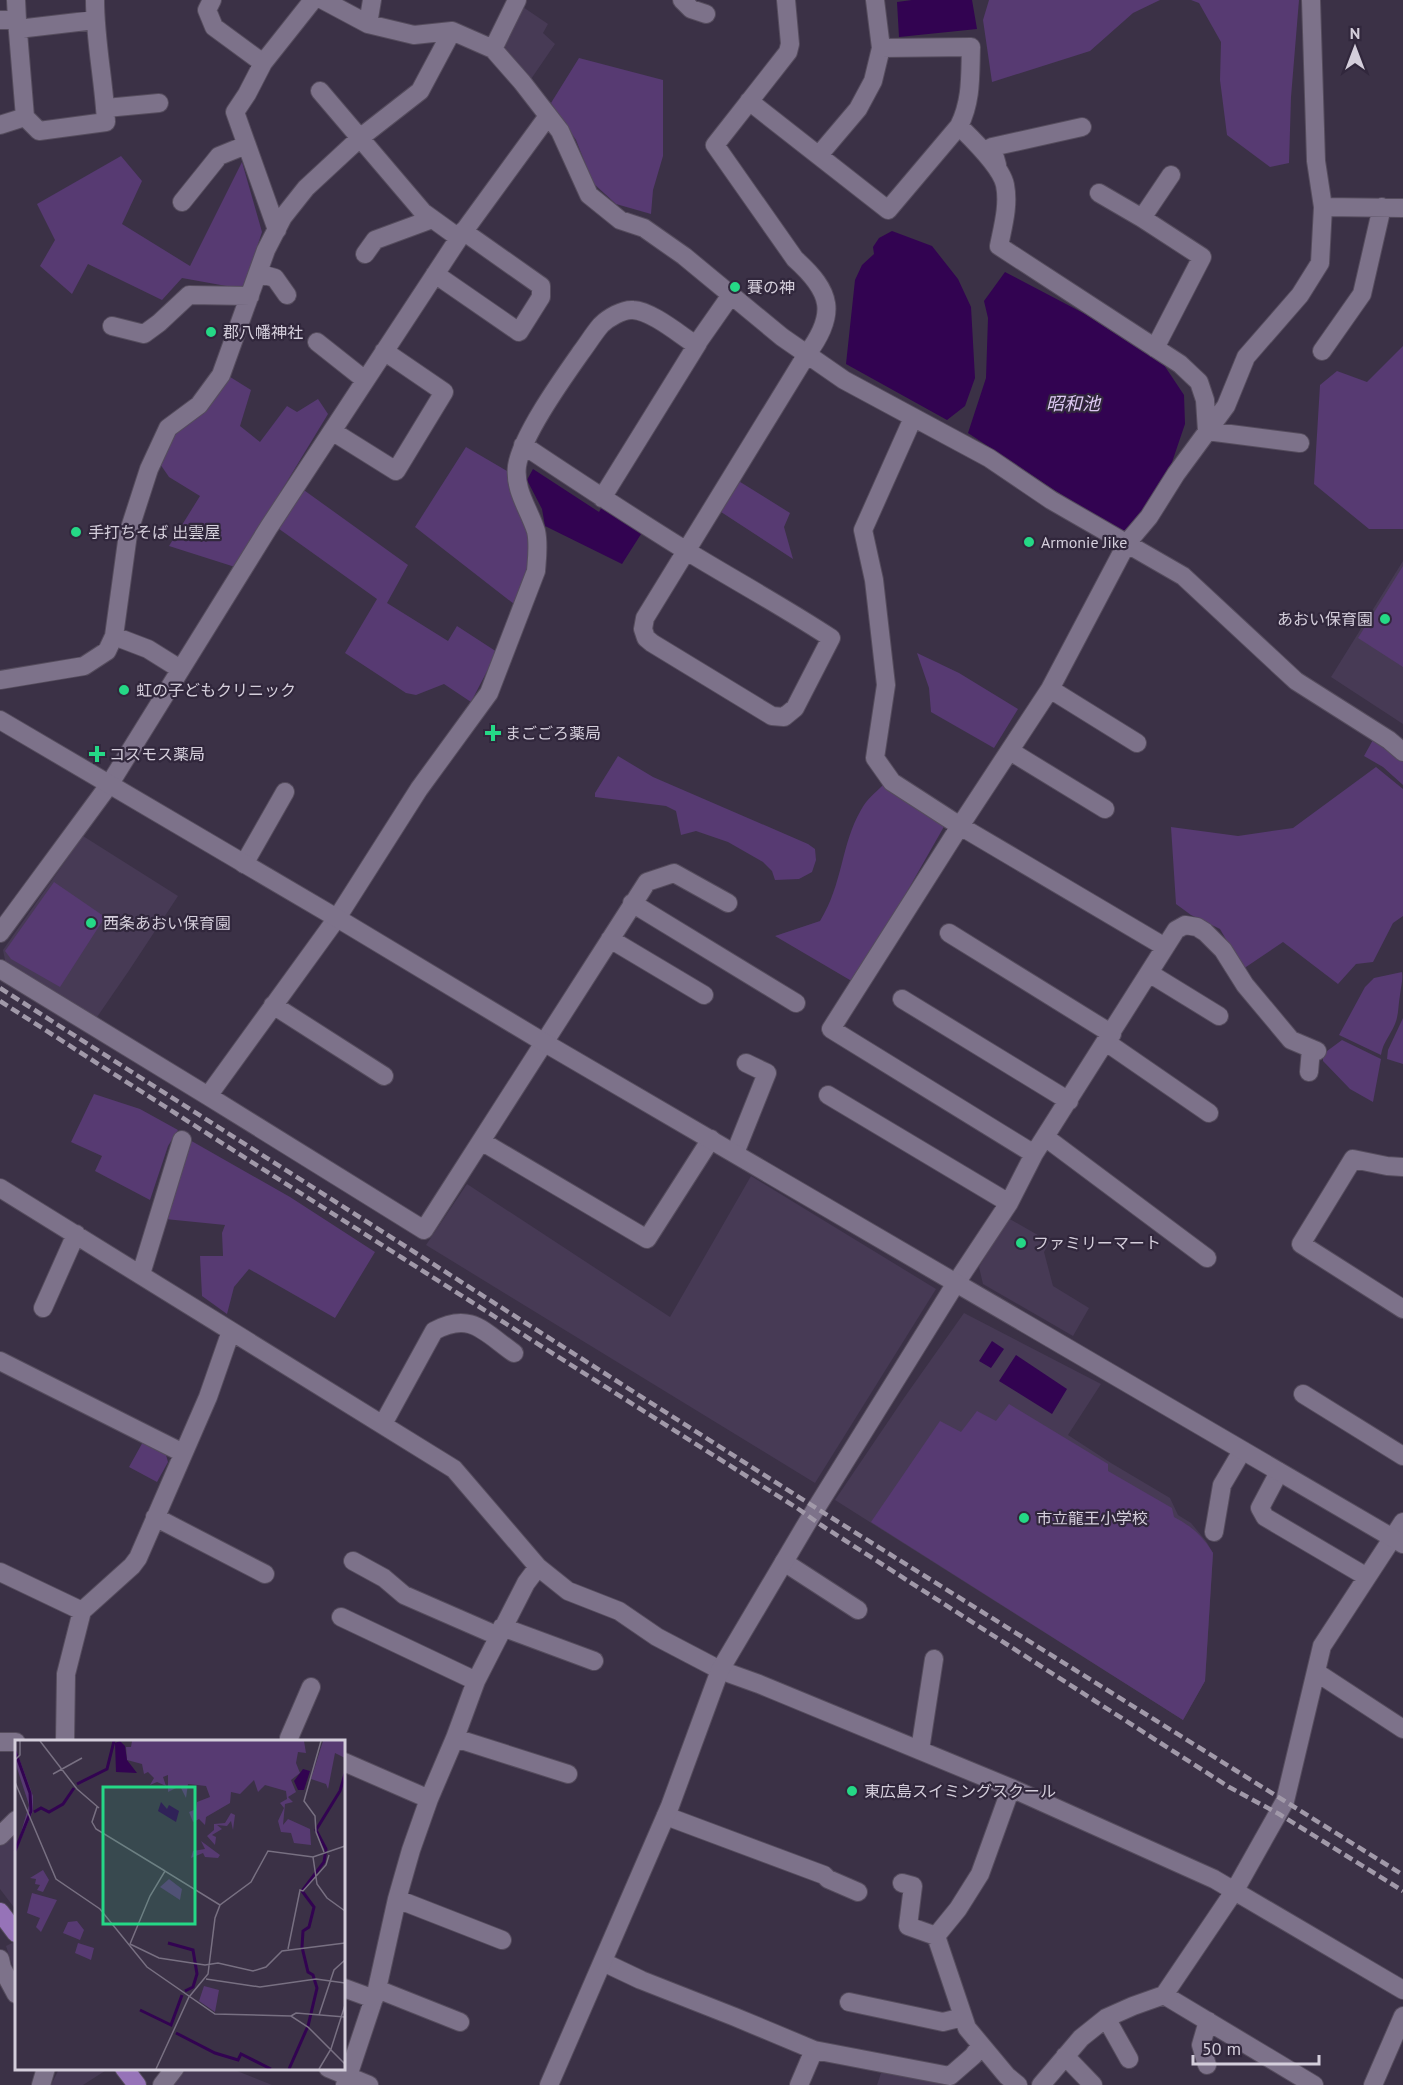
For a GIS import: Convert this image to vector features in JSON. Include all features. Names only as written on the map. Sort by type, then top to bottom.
[{"type":"highway","points":[[126,2070],[137,2085]]},
{"type":"street","points":[[16,0],[12,23],[25,117],[39,131],[106,122],[95,21],[95,0]]},
{"type":"street","points":[[212,0],[207,10],[214,27],[263,63]]},
{"type":"street","points":[[277,230],[235,112],[263,63],[313,0]]},
{"type":"street","points":[[322,0],[368,24],[414,35],[452,31],[493,50],[560,131],[589,195],[620,220],[644,228],[684,256],[782,337],[844,380],[989,458],[1051,500],[1183,576],[1296,681],[1389,740],[1403,752]]},
{"type":"street","points":[[368,24],[372,0]]},
{"type":"street","points":[[493,50],[517,0]]},
{"type":"street","points":[[682,0],[691,9],[706,14]]},
{"type":"street","points":[[523,445],[602,498],[686,550],[831,638],[795,708],[784,717],[772,716],[646,638],[643,629],[645,618],[686,550],[807,354],[820,337],[826,321],[826,303],[822,288],[809,271],[795,259],[715,144],[788,52],[790,44],[786,0]]},
{"type":"street","points":[[819,155],[858,109],[873,81],[881,48],[875,0]]},
{"type":"street","points":[[1034,1154],[831,1029],[1050,689],[1127,543],[1149,517],[1226,406],[1246,357],[1300,295],[1320,263],[1323,207],[1316,161],[1311,0]]},
{"type":"street","points":[[12,23],[95,21]]},
{"type":"street","points":[[0,680],[84,666],[107,651],[114,636],[128,534],[149,469],[168,429],[200,405],[221,375],[266,250],[283,217],[306,188],[361,137],[420,91],[452,31]]},
{"type":"street","points":[[749,101],[888,210],[959,126],[970,97],[971,47],[881,48]]},
{"type":"street","points":[[320,91],[423,212],[542,286],[541,297],[519,332],[435,274]]},
{"type":"street","points":[[105,108],[159,103]]},
{"type":"street","points":[[0,933],[109,786],[269,527],[384,351],[461,235],[548,116]]},
{"type":"street","points":[[0,125],[25,117]]},
{"type":"street","points":[[959,126],[984,151],[1004,183],[1006,206],[999,246],[1180,364],[1199,382],[1205,400],[1207,431]]},
{"type":"street","points":[[1000,175],[992,147],[1082,127]]},
{"type":"street","points":[[182,202],[219,156],[246,144]]},
{"type":"street","points":[[1143,218],[1171,175]]},
{"type":"street","points":[[1099,193],[1143,218],[1202,257],[1155,348]]},
{"type":"street","points":[[1323,207],[1403,208]]},
{"type":"street","points":[[1322,351],[1362,294],[1382,207]]},
{"type":"street","points":[[365,254],[375,240],[432,219]]},
{"type":"street","points":[[258,273],[275,278],[286,295]]},
{"type":"street","points":[[112,326],[144,334],[189,295],[250,296]]},
{"type":"street","points":[[602,498],[698,343],[731,295]]},
{"type":"street","points":[[208,1096],[337,918],[419,789],[489,693],[536,572],[538,552],[536,533],[524,504],[517,478],[518,465],[523,445],[563,379],[601,325],[614,315],[632,309],[652,316],[696,345],[698,343]]},
{"type":"street","points":[[317,342],[365,380]]},
{"type":"street","points":[[332,431],[396,471],[444,392],[384,351]]},
{"type":"street","points":[[913,418],[863,530],[874,580],[886,685],[875,758],[892,782],[960,826],[1165,946]]},
{"type":"street","points":[[1207,431],[1299,443]]},
{"type":"street","points":[[114,636],[148,650],[180,669]]},
{"type":"street","points":[[1050,689],[1137,743]]},
{"type":"street","points":[[0,720],[545,1043],[1398,1541]]},
{"type":"street","points":[[1010,751],[1105,809]]},
{"type":"street","points":[[244,864],[285,792]]},
{"type":"street","points":[[0,969],[424,1230],[647,882],[674,873],[728,903]]},
{"type":"street","points":[[632,903],[796,1003]]},
{"type":"street","points":[[549,2085],[666,1816],[720,1670],[956,1284],[1009,1203],[1034,1154],[1176,930],[1185,925],[1197,927],[1223,950],[1245,985],[1291,1040],[1314,1050],[1309,1072]]},
{"type":"street","points":[[949,933],[1109,1038],[1209,1113]]},
{"type":"street","points":[[610,939],[704,995]]},
{"type":"street","points":[[1149,973],[1219,1016]]},
{"type":"street","points":[[902,999],[1069,1101]]},
{"type":"street","points":[[273,1005],[384,1076]]},
{"type":"street","points":[[735,1153],[767,1073],[746,1063]]},
{"type":"street","points":[[828,1095],[1009,1203]]},
{"type":"street","points":[[1045,1137],[1207,1258]]},
{"type":"street","points":[[481,1141],[647,1239],[711,1139]]},
{"type":"street","points":[[141,1274],[182,1140]]},
{"type":"street","points":[[1403,1167],[1353,1159],[1301,1244],[1403,1309]]},
{"type":"street","points":[[2,1193],[76,1234],[454,1469],[538,1567],[568,1591],[619,1611],[657,1637],[720,1670],[1011,1788],[1214,1879],[1403,1990]]},
{"type":"street","points":[[43,1308],[76,1234]]},
{"type":"street","points":[[383,1424],[434,1331],[448,1323],[469,1322],[514,1353]]},
{"type":"street","points":[[65,1740],[66,1674],[82,1611],[138,1558],[208,1397],[231,1331]]},
{"type":"street","points":[[0,1361],[183,1453]]},
{"type":"street","points":[[1304,1394],[1403,1456]]},
{"type":"street","points":[[1214,1532],[1222,1485],[1242,1451]]},
{"type":"street","points":[[1279,1472],[1260,1508],[1265,1517],[1367,1577]]},
{"type":"street","points":[[155,1517],[265,1574]]},
{"type":"street","points":[[1041,2085],[1081,2038],[1106,2018],[1164,1995],[1235,1890],[1285,1801],[1322,1646],[1367,1577],[1398,1541],[1403,1522]]},
{"type":"street","points":[[354,1561],[384,1578],[404,1595],[500,1632],[594,1661]]},
{"type":"street","points":[[784,1562],[858,1610]]},
{"type":"street","points":[[347,2081],[376,1994],[397,1899],[429,1799],[476,1681],[526,1583],[538,1567]]},
{"type":"street","points":[[0,1572],[82,1611]]},
{"type":"street","points":[[341,1617],[476,1681]]},
{"type":"street","points":[[920,1750],[934,1659]]},
{"type":"street","points":[[1316,1672],[1403,1729]]},
{"type":"street","points":[[292,1740],[311,1687]]},
{"type":"street","points":[[455,1738],[568,1774]]},
{"type":"street","points":[[345,1762],[429,1799]]},
{"type":"street","points":[[936,1936],[958,1909],[980,1874],[1011,1788]]},
{"type":"street","points":[[666,1816],[824,1875],[858,1892]]},
{"type":"street","points":[[0,1836],[15,1821]]},
{"type":"street","points":[[902,1883],[913,1886],[908,1926],[936,1936]]},
{"type":"street","points":[[397,1899],[502,1940]]},
{"type":"street","points":[[936,1936],[967,2028],[1007,2076],[1018,2085]]},
{"type":"street","points":[[0,1959],[2,1968],[15,1992]]},
{"type":"street","points":[[603,1962],[641,1980],[814,2050],[950,2076],[973,2056],[981,2045]]},
{"type":"street","points":[[345,1988],[376,1994],[460,2022]]},
{"type":"street","points":[[1164,1995],[1314,2085]]},
{"type":"street","points":[[849,2002],[943,2022],[963,2017]]},
{"type":"street","points":[[1373,2085],[1403,2016]]},
{"type":"street","points":[[1106,2018],[1129,2059]]},
{"type":"street","points":[[1207,2065],[1201,2044],[1208,2021]]},
{"type":"street","points":[[799,2085],[814,2050]]},
{"type":"street","points":[[1065,2056],[1093,2085]]},
{"type":"street","points":[[41,2085],[45,2070]]},
{"type":"street","points":[[162,2085],[173,2070]]},
{"type":"street","points":[[331,2070],[347,2081],[369,2085]]},
{"type":"shaded area","points":[[989,0],[1160,0],[1133,13],[1090,51],[992,82],[983,20]]},
{"type":"shaded area","points":[[1191,0],[1299,0],[1291,97],[1289,163],[1270,167],[1227,135],[1220,80],[1221,42],[1199,3]]},
{"type":"shaded area","points":[[523,7],[548,24],[543,33],[555,44],[529,82],[498,48]]},
{"type":"shaded area","points":[[579,58],[663,80],[663,156],[653,190],[651,214],[616,204],[593,183],[576,140],[551,103]]},
{"type":"shaded area","points":[[121,156],[142,181],[122,224],[190,266],[242,162],[262,232],[243,289],[182,278],[162,300],[88,264],[72,294],[40,266],[55,240],[37,204]]},
{"type":"shaded area","points":[[1403,346],[1403,529],[1369,529],[1314,484],[1320,385],[1337,371],[1367,382]]},
{"type":"shaded area","points":[[227,375],[251,390],[240,426],[260,442],[287,406],[297,412],[318,399],[328,414],[235,567],[169,546],[200,496],[169,477],[158,461],[172,432]]},
{"type":"shaded area","points":[[466,447],[507,471],[509,484],[530,533],[527,576],[514,604],[415,527]]},
{"type":"shaded area","points":[[737,480],[790,513],[784,527],[793,559],[718,510]]},
{"type":"shaded area","points":[[301,488],[408,565],[387,603],[448,641],[457,626],[497,652],[471,702],[444,684],[416,695],[406,693],[345,653],[377,599],[275,526]]},
{"type":"shaded area","name":"あおい保育園","points":[[1403,561],[1403,724],[1331,677]]},
{"type":"shaded area","points":[[1403,566],[1403,667],[1358,638]]},
{"type":"shaded area","points":[[917,653],[959,673],[1018,709],[994,748],[931,712],[929,688]]},
{"type":"shaded area","points":[[1374,738],[1403,756],[1403,785],[1383,767],[1364,756]]},
{"type":"shaded area","points":[[618,756],[653,777],[808,844],[815,849],[816,860],[812,872],[799,879],[775,880],[772,871],[763,862],[728,842],[696,831],[681,835],[676,811],[666,806],[595,797],[595,793]]},
{"type":"shaded area","points":[[1376,767],[1403,789],[1403,916],[1393,923],[1373,962],[1356,964],[1338,984],[1283,942],[1243,969],[1220,929],[1191,915],[1176,904],[1171,827],[1238,836],[1293,828]]},
{"type":"shaded area","points":[[883,785],[946,823],[855,983],[775,936],[820,921],[833,893],[854,823],[865,803]]},
{"type":"shaded area","name":"西条あおい保育園","points":[[83,836],[178,896],[95,1020],[6,965],[3,950]]},
{"type":"shaded area","points":[[54,882],[105,917],[60,987],[11,959],[5,951]]},
{"type":"shaded area","points":[[1402,972],[1397,1017],[1381,1055],[1339,1035],[1365,987],[1374,978]]},
{"type":"shaded area","points":[[1403,1018],[1403,1064],[1387,1059],[1388,1050]]},
{"type":"shaded area","points":[[1342,1040],[1381,1059],[1373,1102],[1350,1089],[1323,1061],[1323,1054]]},
{"type":"shaded area","points":[[94,1094],[140,1109],[178,1130],[168,1146],[150,1200],[95,1171],[102,1156],[71,1142]]},
{"type":"shaded area","points":[[188,1139],[290,1197],[375,1252],[335,1318],[249,1269],[234,1287],[227,1314],[202,1296],[200,1256],[223,1256],[222,1233],[225,1225],[165,1219]]},
{"type":"shaded area","points":[[751,1176],[936,1289],[815,1483],[426,1245],[467,1184],[670,1317]]},
{"type":"shaded area","points":[[1008,1218],[1050,1242],[1044,1252],[1053,1286],[1089,1308],[1073,1336],[983,1284],[979,1267]]},
{"type":"shaded area","name":"市立龍王小学校","points":[[964,1313],[1101,1384],[1068,1435],[1170,1498],[1178,1515],[1191,1523],[1213,1553],[1205,1681],[1183,1720],[835,1500]]},
{"type":"shaded area","name":"市立龍王小学校","points":[[1009,1404],[1108,1464],[1108,1471],[1172,1508],[1174,1517],[1196,1532],[1213,1553],[1205,1681],[1183,1720],[871,1522],[940,1421],[961,1432],[977,1411],[996,1421]]},
{"type":"shaded area","points":[[144,1440],[164,1448],[168,1462],[157,1482],[129,1467]]},
{"type":"shaded area","points":[[15,1825],[15,1909],[0,1889],[0,1842]]},
{"type":"shaded area","points":[[15,1944],[15,1973],[6,1946]]},
{"type":"shaded area","points":[[58,2070],[106,2070],[83,2085],[51,2085]]},
{"type":"shaded area","points":[[182,2070],[234,2070],[272,2085],[174,2085]]},
{"type":"shaded area","points":[[882,2070],[944,2085],[877,2085]]},
{"type":"water","points":[[972,0],[977,29],[899,37],[897,2]]},
{"type":"water","points":[[892,231],[932,246],[958,279],[971,307],[975,378],[965,406],[947,420],[846,364],[855,280],[862,265],[874,254],[873,247],[879,238]]},
{"type":"water","name":"昭和池","points":[[1005,272],[1085,314],[1164,365],[1184,395],[1185,424],[1169,471],[1139,517],[1121,534],[968,433],[986,378],[988,318],[984,301]]},
{"type":"water","points":[[533,469],[599,512],[603,505],[643,531],[622,564],[545,526],[542,509],[527,480]]},
{"type":"water","points":[[992,1341],[1004,1349],[991,1368],[979,1361]]},
{"type":"water","points":[[1016,1355],[1067,1389],[1052,1414],[999,1381]]},
{"type":"railway","points":[[0,988],[816,1508],[1403,1875]]},
{"type":"railway","points":[[0,1001],[797,1508],[1229,1787],[1279,1814],[1403,1891]]},
{"type":"place","name":"賽の神","points":[[735,287]]},
{"type":"place","name":"郡八幡神社","points":[[211,332]]},
{"type":"place","name":"手打ちそば 出雲屋","points":[[76,532]]},
{"type":"place","name":"Armonie Jike","points":[[1029,542]]},
{"type":"place","name":"あおい保育園","points":[[1385,619]]},
{"type":"place","name":"虹の子どもクリニック","points":[[124,690]]},
{"type":"place","name":"まごごろ薬局","points":[[493,733]]},
{"type":"place","name":"コスモス薬局","points":[[97,754]]},
{"type":"place","name":"西条あおい保育園","points":[[91,923]]},
{"type":"place","name":"ファミリーマート","points":[[1021,1243]]},
{"type":"place","name":"市立龍王小学校","points":[[1024,1518]]},
{"type":"place","name":"東広島スイミングスクール","points":[[852,1791]]}]
